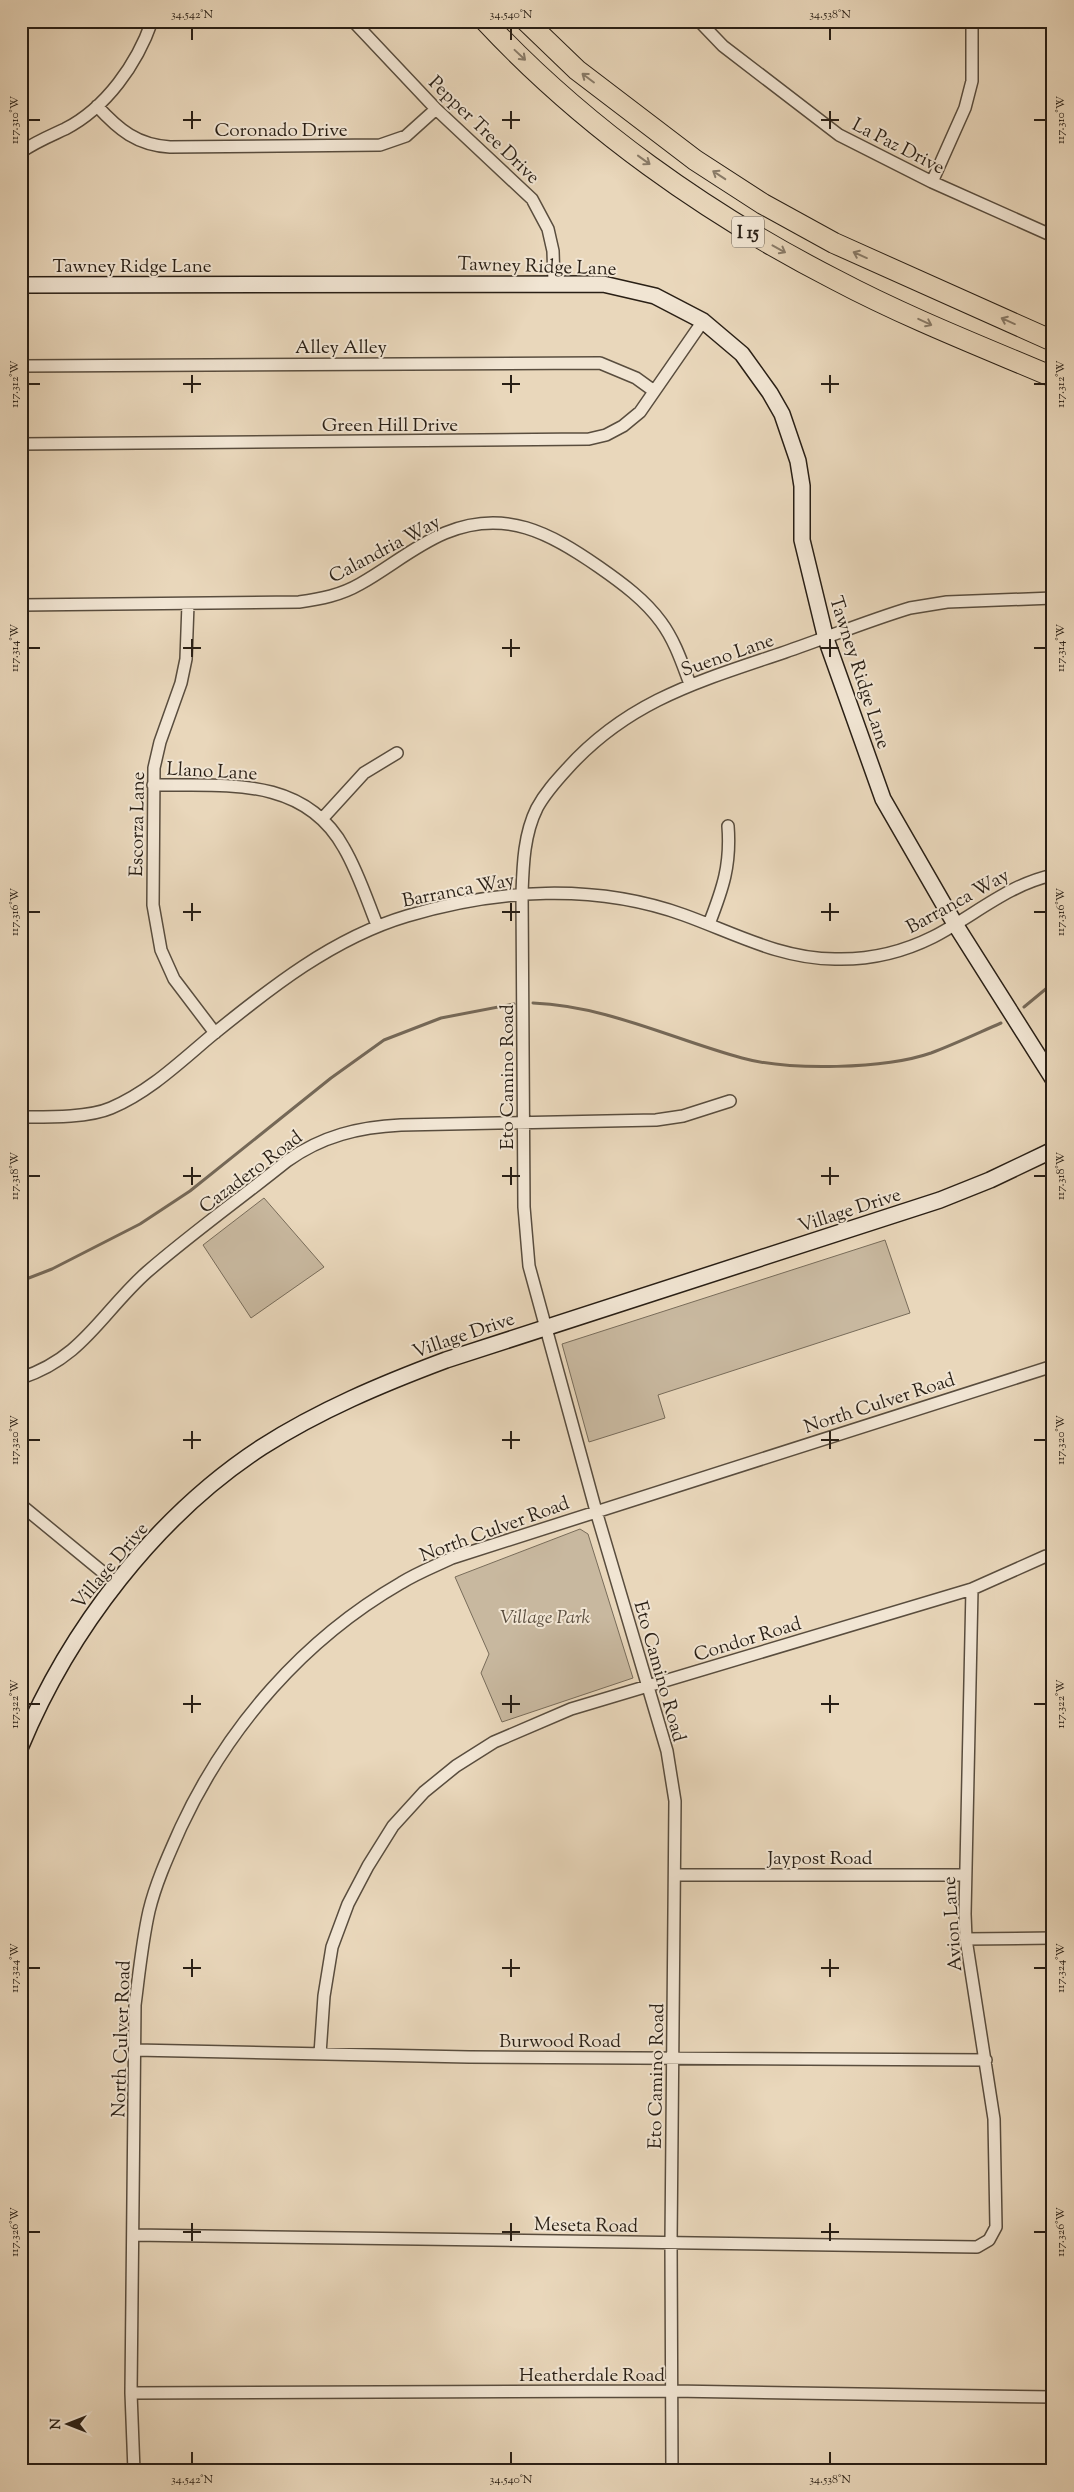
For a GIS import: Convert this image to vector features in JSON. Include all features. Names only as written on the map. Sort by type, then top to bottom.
[{"type":"highway","name":"I 15","points":[[485,21],[553,86],[610,135],[673,181],[752,234],[836,281],[929,324],[1053,377]]},
{"type":"highway","name":"I 15","points":[[526,21],[577,70],[695,160],[763,204],[834,243],[1053,341]]},
{"type":"street","points":[[21,152],[72,124],[97,106],[114,89],[132,63],[152,21]]},
{"type":"street","name":"Pepper Tree Drive","points":[[353,21],[436,109],[524,190],[540,210],[548,229],[553,251],[554,282]]},
{"type":"street","name":"La Paz Drive","points":[[699,21],[723,46],[840,135],[932,182],[1053,236]]},
{"type":"street","points":[[932,182],[968,99],[972,81],[972,21]]},
{"type":"street","name":"Coronado Drive","points":[[97,106],[128,136],[154,146],[170,147],[380,145],[406,136],[436,109]]},
{"type":"street","name":"Tawney Ridge Lane","points":[[21,285],[554,282],[603,284],[632,289],[663,300],[703,321],[742,354],[770,393],[791,438],[802,486],[802,540],[826,639],[883,799],[955,924],[1053,1079]]},
{"type":"street","name":"Green Hill Drive","points":[[21,444],[572,441],[606,434],[623,426],[640,412],[703,321]]},
{"type":"street","name":"Alley Alley","points":[[21,366],[600,363],[636,378],[654,391]]},
{"type":"street","name":"Calandria Way","points":[[21,605],[299,602],[323,599],[361,584],[426,542],[445,533],[481,524],[526,527],[542,531],[580,554],[642,601],[662,623],[678,652],[690,684]]},
{"type":"street","name":"Sueno Lane","points":[[522,893],[523,863],[529,832],[537,808],[548,789],[596,740],[623,719],[650,702],[690,684],[826,639],[887,615],[930,604],[1053,598]]},
{"type":"street","name":"Escorza Lane","points":[[188,604],[186,659],[181,683],[158,748],[153,785],[153,904],[155,928],[161,950],[174,979],[215,1033]]},
{"type":"street","points":[[322,819],[364,773],[397,753]]},
{"type":"street","name":"Llano Lane","points":[[153,785],[239,786],[262,789],[295,800],[322,819],[344,847],[377,925]]},
{"type":"street","points":[[709,924],[724,885],[729,862],[728,826]]},
{"type":"street","name":"Barranca Way","points":[[21,1117],[92,1113],[109,1110],[157,1081],[215,1033],[283,981],[344,942],[377,925],[447,905],[522,893],[566,894],[621,900],[661,907],[780,952],[832,960],[871,957],[891,953],[933,937],[1006,892],[1023,884],[1053,875]]},
{"type":"street","name":"Eto Camino Road","points":[[522,893],[526,1240],[531,1274],[596,1511],[673,1777],[675,1801],[675,1875],[671,2243],[672,2471]]},
{"type":"street","name":"Cazadero Road","points":[[21,1378],[42,1370],[73,1351],[148,1271],[302,1150],[333,1136],[379,1126],[656,1120],[683,1116],[730,1101]]},
{"type":"street","name":"Village Drive","points":[[21,1746],[52,1679],[90,1617],[116,1583],[166,1528],[216,1482],[261,1448],[299,1425],[346,1400],[386,1382],[545,1328],[940,1200],[990,1180],[1053,1150]]},
{"type":"street","name":"North Culver Road","points":[[134,2471],[132,2393],[135,2005],[141,1954],[149,1910],[164,1866],[189,1810],[215,1763],[260,1702],[297,1662],[327,1634],[402,1582],[452,1558],[1053,1366]]},
{"type":"street","points":[[21,1505],[116,1583]]},
{"type":"street","name":"Condor Road","points":[[320,2054],[324,1996],[332,1947],[348,1904],[368,1866],[393,1826],[424,1792],[456,1766],[494,1742],[571,1709],[972,1589],[1046,1556],[1053,1556]]},
{"type":"street","name":"Avion Lane","points":[[972,1589],[965,1875],[966,1939],[994,2119],[997,2204],[996,2227],[989,2240],[977,2247]]},
{"type":"street","name":"Jaypost Road","points":[[675,1875],[965,1875]]},
{"type":"street","points":[[966,1939],[1053,1938]]},
{"type":"street","name":"Burwood Road","points":[[135,2050],[469,2057],[986,2060]]},
{"type":"street","name":"Meseta Road","points":[[133,2235],[977,2247]]},
{"type":"street","name":"Heatherdale Road","points":[[132,2393],[672,2391],[1053,2397]]},
{"type":"green space","points":[[264,1198],[324,1267],[251,1318],[203,1245]]},
{"type":"green space","points":[[885,1240],[910,1313],[658,1395],[665,1418],[589,1442],[562,1344]]},
{"type":"green space","name":"Village Park","points":[[580,1529],[588,1534],[633,1678],[502,1722],[481,1673],[489,1654],[455,1577]]},
{"type":"waterway","points":[[1024,1007],[1053,983]]},
{"type":"waterway","points":[[533,1003],[587,1010],[639,1024],[742,1058],[785,1065],[863,1065],[912,1058],[940,1050],[1001,1023]]},
{"type":"waterway","points":[[21,1281],[52,1269],[140,1224],[190,1191],[331,1078],[384,1040],[441,1018],[514,1004]]}]
